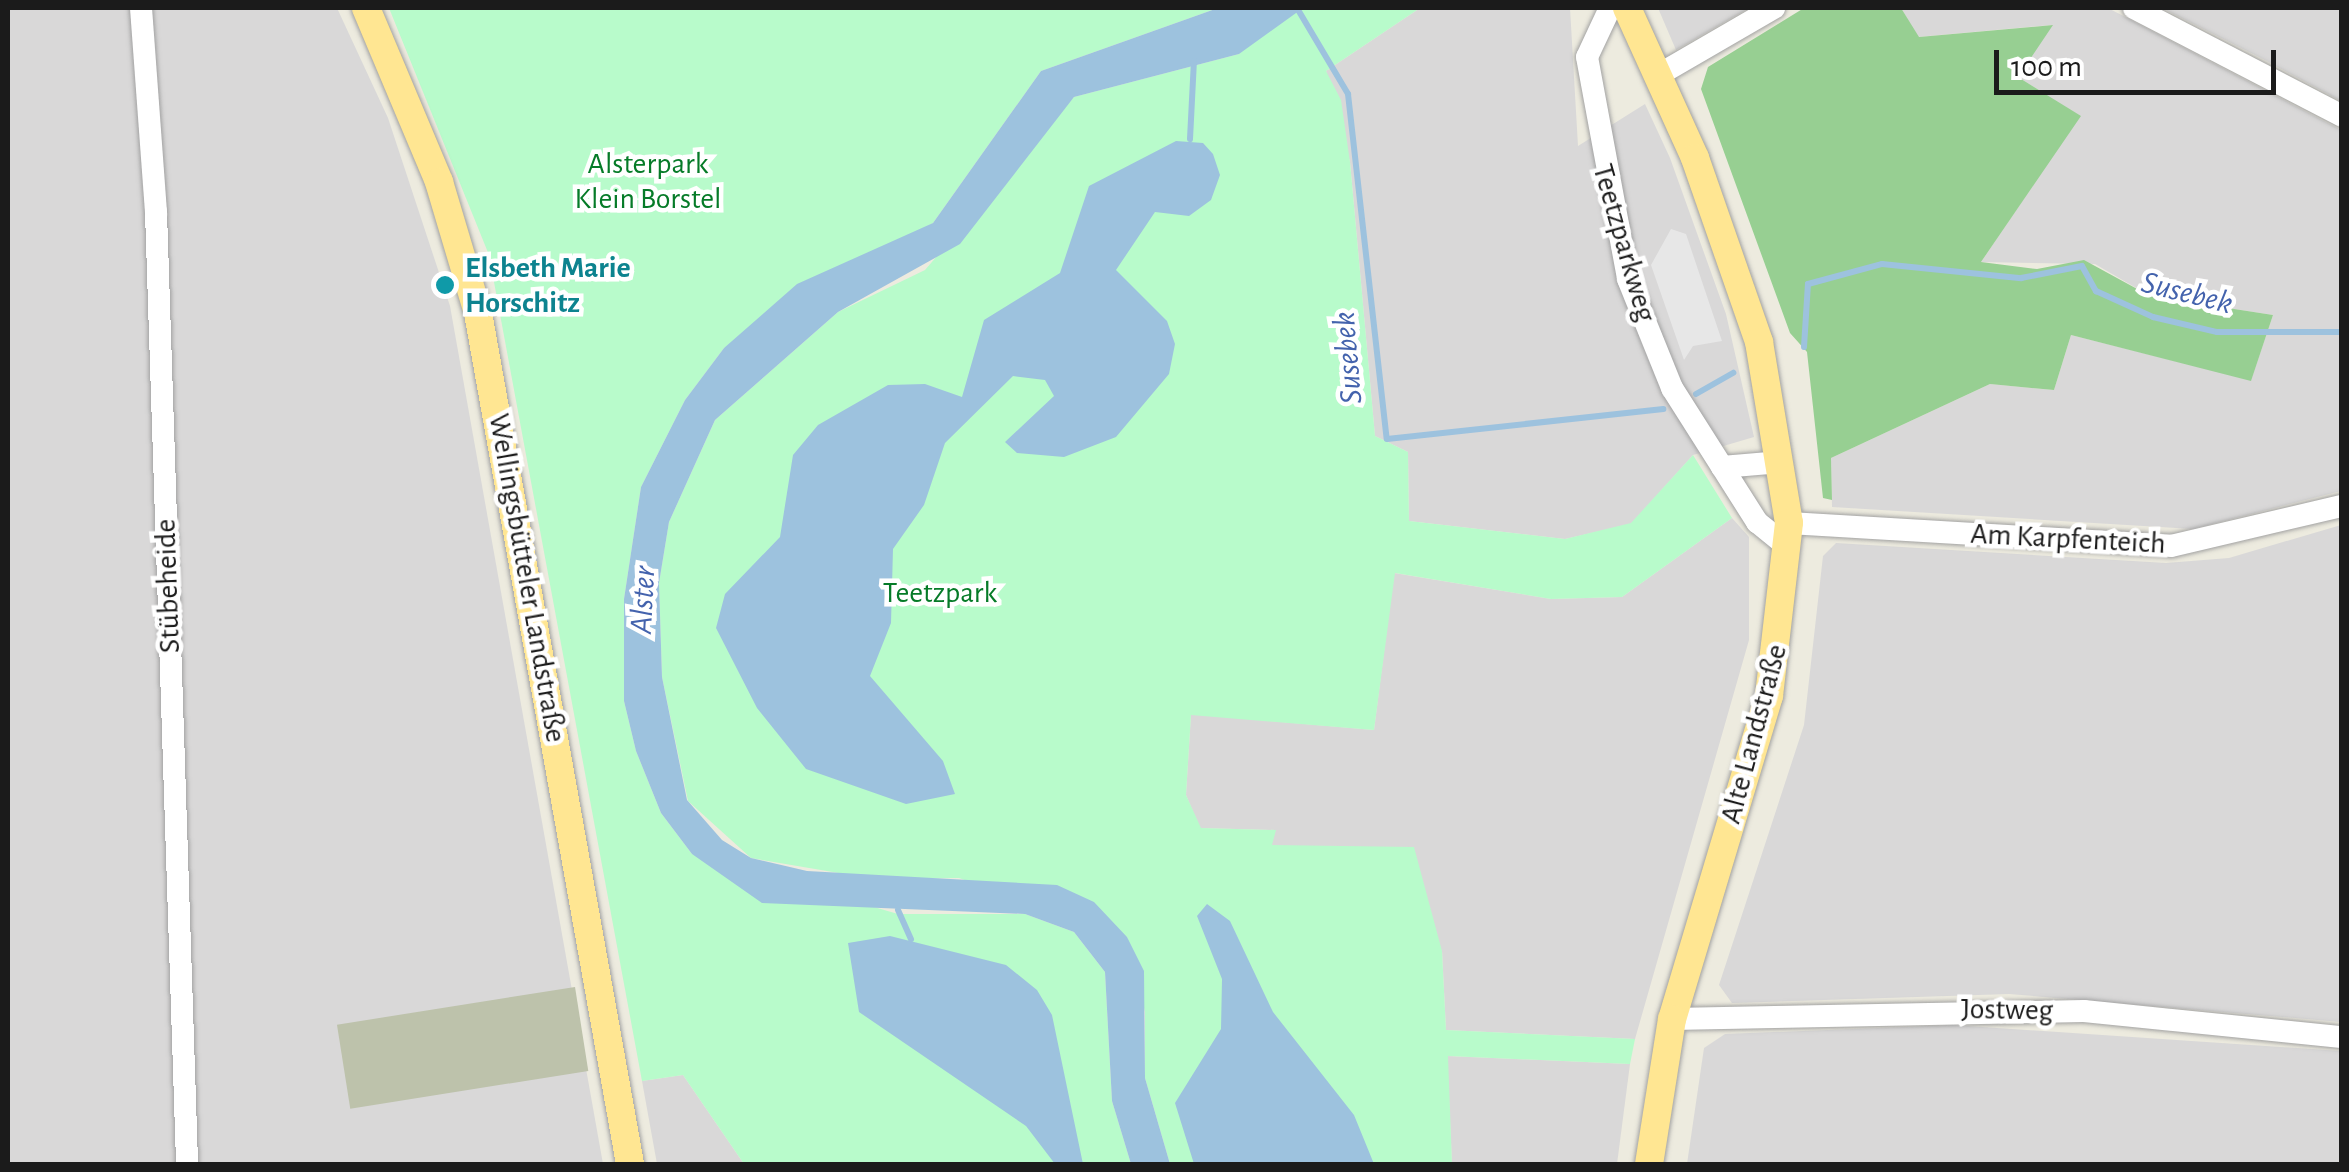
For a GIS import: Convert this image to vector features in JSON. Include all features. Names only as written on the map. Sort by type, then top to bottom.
[{"type":"main road","name":"Wellingsbütteler Landstraße","points":[[366,8],[438,182],[478,314],[630,1164]]},
{"type":"main road","name":"Alte Landstraße","points":[[1627,8],[1660,74],[1759,342],[1781,462],[1789,535],[1762,728],[1672,1020],[1649,1164]]},
{"type":"street","name":"Stübeheide","points":[[141,8],[156,212],[187,1164]]},
{"type":"street","name":"Teetzparkweg","points":[[1610,8],[1587,58],[1614,224],[1664,370],[1757,522],[1789,535]]},
{"type":"street","points":[[1660,74],[1774,8]]},
{"type":"street","points":[[2134,8],[2342,116]]},
{"type":"street","points":[[1722,467],[1781,462]]},
{"type":"street","name":"Am Karpfenteich","points":[[1789,535],[2171,546],[2342,506]]},
{"type":"street","name":"Jostweg","points":[[1672,1020],[2084,1011],[2342,1037]]},
{"type":"shaded area","points":[[8,8],[337,8],[388,118],[450,306],[603,1164],[8,1164]]},
{"type":"shaded area","points":[[1420,8],[1570,8],[1578,146],[1645,104],[1670,158],[1726,314],[1754,437],[1693,455],[1631,524],[1565,539],[1409,521],[1408,452],[1375,436],[1350,162],[1326,71]]},
{"type":"shaded area","points":[[1658,8],[1749,8],[1676,50]]},
{"type":"shaded area","points":[[1901,8],[2108,8],[2341,130],[2341,491],[2193,529],[1832,507],[1831,458],[1990,384],[2054,390],[2071,335],[2251,380],[2273,315],[2150,296],[2095,264],[1981,262],[2080,116],[2018,77],[2052,25],[1918,37]]},
{"type":"shaded area","points":[[2162,8],[2341,8],[2341,101],[2263,59]]},
{"type":"shaded area","points":[[1671,229],[1686,234],[1722,341],[1693,346],[1684,360],[1651,265]]},
{"type":"shaded area","points":[[1732,518],[1749,537],[1749,640],[1635,1039],[1446,1030],[1442,951],[1271,845],[1275,830],[1200,828],[1186,795],[1191,714],[1374,730],[1394,573],[1551,599],[1622,597]]},
{"type":"shaded area","points":[[2341,525],[2341,1022],[2009,994],[1732,1003],[1719,985],[1804,725],[1823,556],[1836,543],[2166,563],[2229,558]]},
{"type":"shaded area","points":[[575,987],[588,1071],[350,1109],[337,1025]]},
{"type":"shaded area","points":[[1953,1025],[2341,1051],[2341,1164],[1687,1164],[1704,1048],[1725,1034]]},
{"type":"shaded area","points":[[1447,1056],[1630,1064],[1617,1164],[1452,1164]]},
{"type":"shaded area","points":[[683,1075],[744,1164],[657,1164],[642,1081]]},
{"type":"green space","name":"Alsterpark Klein Borstel","points":[[389,8],[1218,8],[1041,71],[933,223],[724,348],[685,400],[641,487],[624,599],[624,701],[636,751],[661,813],[692,854],[898,914],[1025,914],[1074,932],[1105,972],[1112,1101],[1131,1164],[744,1164],[683,1075],[642,1081],[489,255]]},
{"type":"green space","name":"Teetzpark","points":[[1270,8],[1420,8],[1326,71],[1341,100],[1350,162],[1375,436],[1408,452],[1409,521],[1565,539],[1631,523],[1693,455],[1732,518],[1622,597],[1551,599],[1395,573],[1374,730],[1191,715],[1186,795],[1201,828],[1276,830],[1272,845],[1414,847],[1442,951],[1446,1030],[1635,1039],[1630,1064],[1448,1056],[1452,1164],[1170,1164],[1145,1078],[1145,1012],[1127,937],[959,878],[874,879],[751,858],[688,801],[662,677],[659,583],[669,522],[715,420],[838,312],[925,270],[1074,97],[1239,54]]},
{"type":"green space","points":[[1804,8],[1901,8],[1919,37],[2053,25],[2018,77],[2081,116],[1981,262],[2037,269],[2084,260],[2150,296],[2273,315],[2251,381],[2071,335],[2054,390],[1990,384],[1831,458],[1832,500],[1823,498],[1807,352],[1790,333],[1701,89],[1708,67]]},
{"type":"water","name":"Alster","points":[[1218,8],[1303,8],[1239,54],[1074,97],[960,244],[838,312],[715,420],[669,522],[659,583],[662,677],[687,800],[722,840],[751,858],[807,871],[1057,885],[1094,902],[1127,937],[1144,971],[1145,1078],[1170,1164],[1131,1164],[1112,1101],[1105,972],[1074,932],[1025,914],[762,903],[692,854],[661,813],[636,751],[624,701],[624,599],[641,487],[685,400],[724,348],[797,284],[933,223],[1041,71]]},
{"type":"water","points":[[1176,141],[1203,143],[1213,154],[1220,175],[1211,200],[1189,216],[1155,212],[1116,270],[1167,321],[1175,344],[1169,374],[1116,437],[1064,457],[1017,453],[1005,442],[1054,396],[1045,380],[1013,376],[945,443],[924,505],[893,549],[891,623],[870,676],[943,761],[955,794],[906,804],[806,769],[757,708],[716,628],[725,594],[780,537],[793,455],[818,425],[888,385],[925,384],[962,397],[984,320],[1060,273],[1089,186]]},
{"type":"water","points":[[1207,904],[1230,921],[1273,1012],[1354,1115],[1374,1164],[1194,1164],[1175,1103],[1221,1029],[1222,979],[1197,916]]},
{"type":"water","points":[[890,936],[1006,965],[1037,990],[1052,1015],[1083,1164],[1055,1164],[1026,1126],[859,1012],[848,943]]},
{"type":"waterway","name":"Susebek","points":[[1297,8],[1348,94],[1387,439],[1663,409]]},
{"type":"waterway","points":[[1190,139],[1194,61]]},
{"type":"waterway","name":"Susebek","points":[[1804,347],[1808,284],[1882,264],[2021,278],[2082,266],[2096,291],[2153,317],[2217,332],[2342,332]]},
{"type":"waterway","name":"Susebek","points":[[1696,394],[1733,373]]},
{"type":"waterway","points":[[898,910],[911,939]]},
{"type":"place","name":"Elsbeth Marie Horschitz","points":[[445,285]]}]
